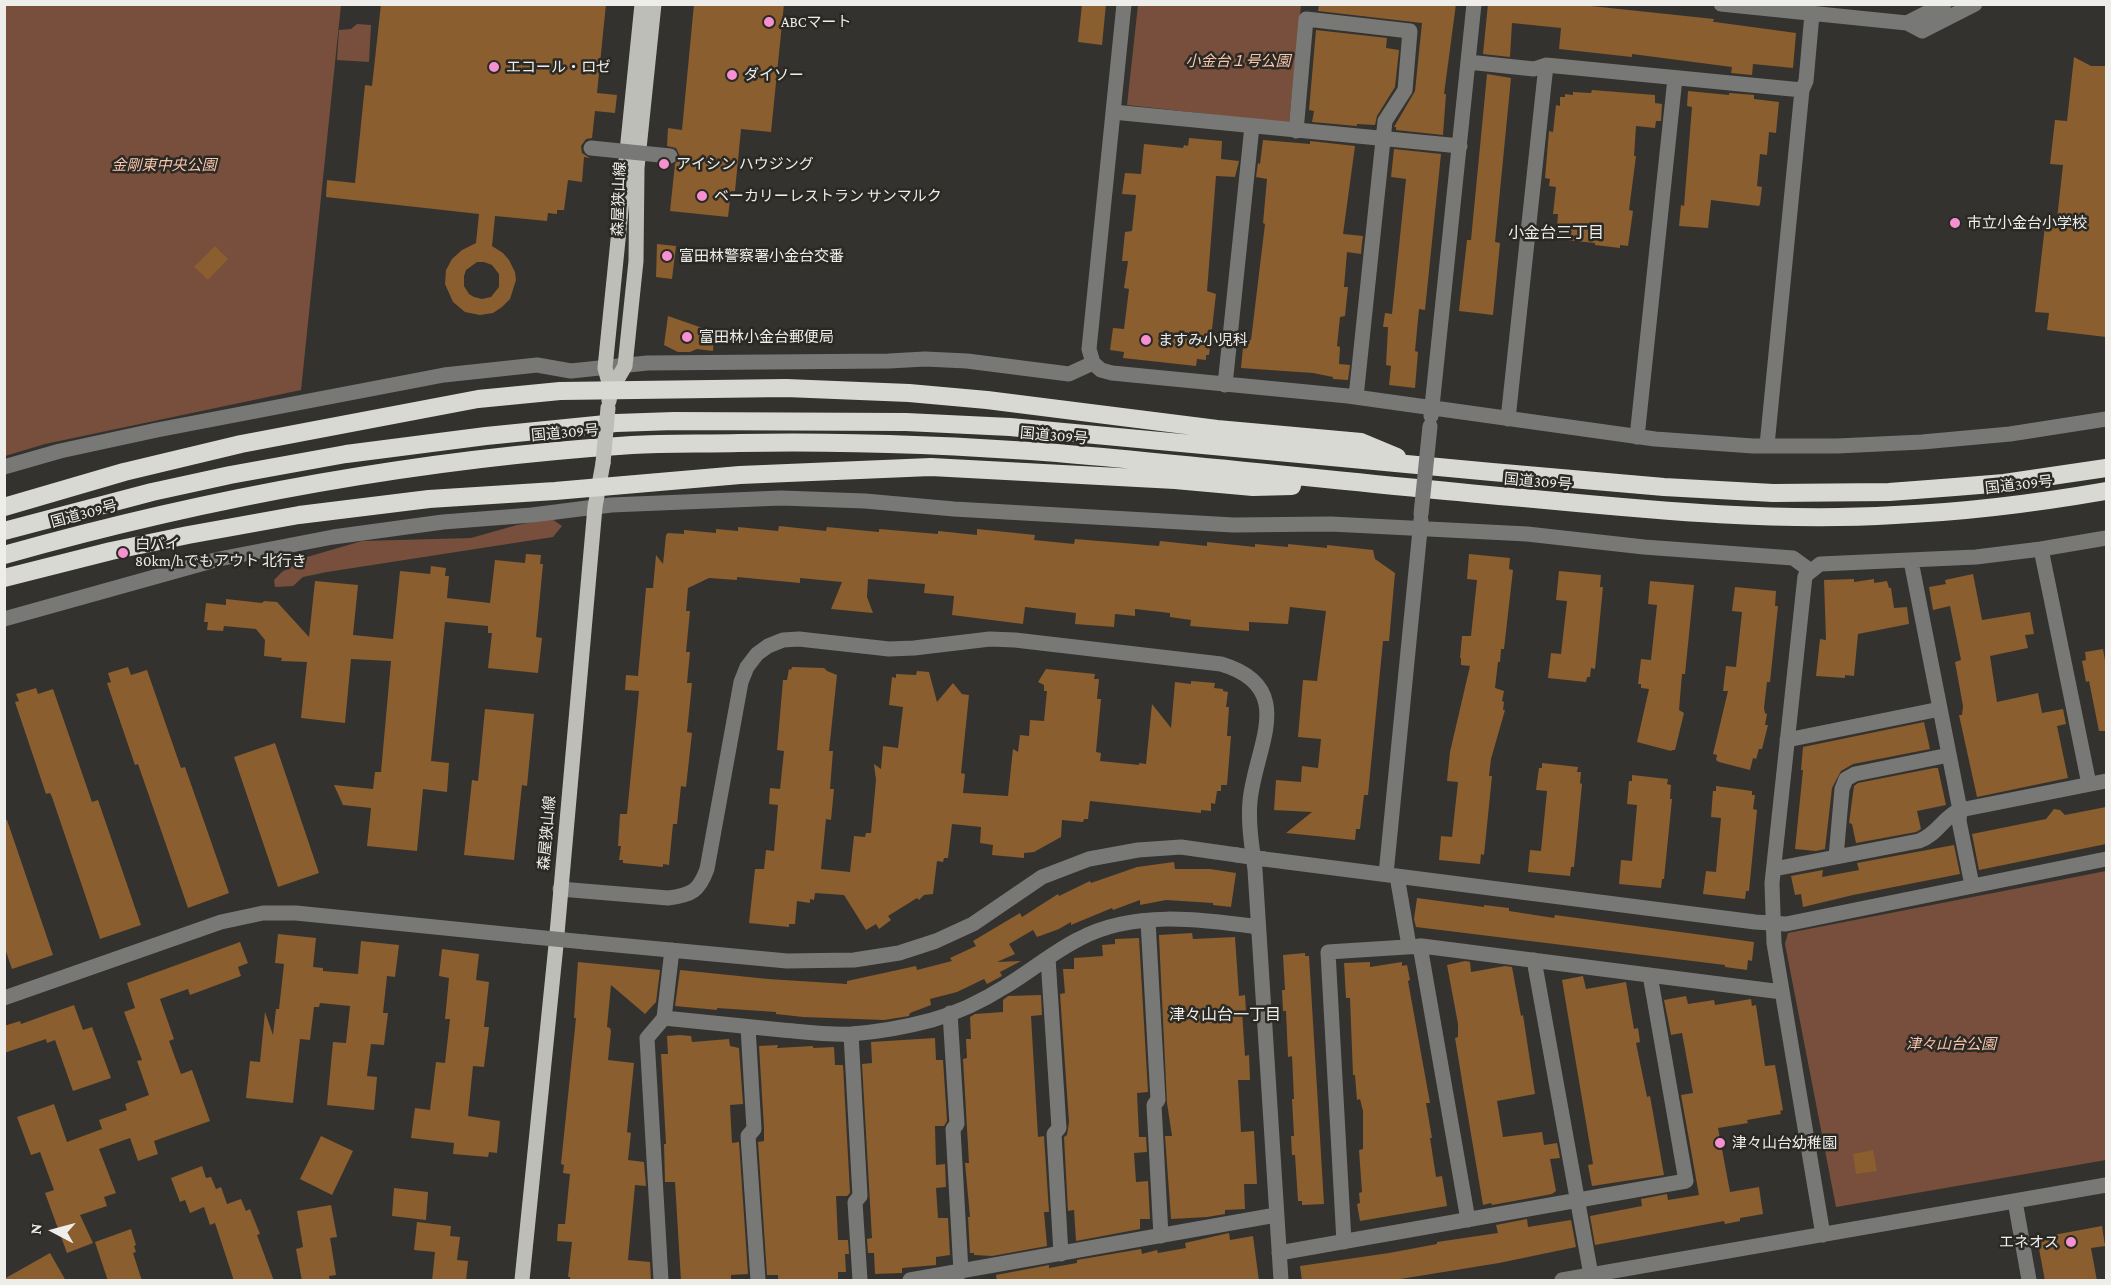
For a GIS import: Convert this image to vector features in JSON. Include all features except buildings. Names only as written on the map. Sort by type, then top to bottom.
[{"type":"highway","points":[[4,507],[124,472],[241,444],[478,399],[560,391],[610,399],[786,388],[909,393],[999,401],[1217,429],[1361,442],[1414,465]]},
{"type":"highway","name":"国道309号","points":[[4,531],[152,492],[230,475],[418,444],[616,423],[674,421],[861,421],[975,425],[1187,442],[1664,487],[1773,493],[1889,492],[2004,483],[2106,468]]},
{"type":"highway","name":"国道309号","points":[[4,555],[156,514],[356,475],[480,459],[637,445],[784,442],[928,444],[1056,453],[1679,512],[1799,516],[1894,516],[2051,500],[2106,490]]},
{"type":"highway","points":[[4,578],[177,537],[300,515],[429,499],[740,475],[931,467],[1174,480],[1253,487],[1366,483]]},
{"type":"main road","name":"森屋狭山線","points":[[522,1281],[595,507],[603,463],[610,399],[605,368],[642,4]]},
{"type":"main road","name":"森屋狭山線","points":[[610,399],[625,366],[636,261],[637,168],[654,4]]},
{"type":"street","points":[[1124,4],[1089,349],[1093,363],[1101,370],[1225,385],[1356,397],[1637,437],[1767,446],[1922,442],[2010,434],[2106,419]]},
{"type":"street","points":[[1468,1220],[1414,946],[1391,875],[1430,426],[1474,4]]},
{"type":"street","points":[[1722,4],[1906,23],[1922,31],[1975,4]]},
{"type":"street","points":[[1906,23],[1944,4]]},
{"type":"street","points":[[1767,446],[1812,14]]},
{"type":"street","points":[[1296,131],[1306,19],[1410,31],[1405,90],[1385,121],[1356,397]]},
{"type":"street","points":[[1468,62],[1534,69],[1546,65],[1803,90]]},
{"type":"street","points":[[1508,419],[1546,65]]},
{"type":"street","points":[[1637,437],[1675,78]]},
{"type":"street","points":[[1113,112],[1460,146]]},
{"type":"street","points":[[1225,385],[1252,126]]},
{"type":"street","points":[[591,148],[670,156]]},
{"type":"street","points":[[4,467],[60,451],[157,430],[444,375],[537,365],[571,371],[723,361],[889,361],[925,358],[1069,374],[1093,363]]},
{"type":"street","points":[[4,619],[219,559],[333,537],[443,522],[595,507],[780,498],[865,501],[954,509],[1233,525],[1421,522],[1644,547],[1793,558],[1811,571]]},
{"type":"street","points":[[1823,1235],[1774,943],[1773,923],[1774,869],[1805,576],[1820,564],[1976,557],[2106,538]]},
{"type":"street","points":[[2041,549],[2089,784]]},
{"type":"street","points":[[1911,561],[1960,810],[1959,821],[1972,885]]},
{"type":"street","points":[[560,889],[668,898],[684,896],[695,890],[702,882],[707,868],[741,682],[747,667],[758,654],[768,646],[783,640],[799,639],[889,649],[990,639],[1015,640],[1221,664],[1240,669],[1253,678],[1263,694],[1268,709],[1265,733],[1250,798],[1248,826],[1255,870],[1281,1281]]},
{"type":"street","points":[[1787,740],[1940,709]]},
{"type":"street","points":[[1836,857],[1842,789],[1846,778],[1855,774],[1949,755]]},
{"type":"street","points":[[1774,869],[1919,841],[1929,837],[1952,814],[1960,810],[2106,781]]},
{"type":"street","points":[[4,998],[221,922],[263,913],[296,913],[787,961],[854,960],[899,953],[936,941],[973,924],[1042,877],[1089,859],[1138,850],[1181,847],[1786,924],[2106,859]]},
{"type":"street","points":[[664,1018],[817,1033],[850,1034],[897,1028],[950,1013],[1005,987],[1080,938],[1103,929],[1148,921],[1178,919],[1211,920],[1258,927]]},
{"type":"street","points":[[1148,921],[1158,1100],[1154,1105],[1161,1236]]},
{"type":"street","points":[[1344,1242],[1328,952],[1414,946],[1782,992]]},
{"type":"street","points":[[661,1281],[647,1038],[664,1018],[672,950]]},
{"type":"street","points":[[1048,958],[1059,1128],[1054,1134],[1061,1254]]},
{"type":"street","points":[[1534,960],[1591,1275]]},
{"type":"street","points":[[1279,1253],[1686,1181],[1650,975]]},
{"type":"street","points":[[950,1013],[957,1124],[953,1129],[961,1272]]},
{"type":"street","points":[[748,1027],[754,1129],[748,1136],[758,1281]]},
{"type":"street","points":[[850,1034],[860,1196],[855,1202],[860,1281]]},
{"type":"street","points":[[1562,1281],[2106,1185]]},
{"type":"street","points":[[2015,1201],[2029,1281]]},
{"type":"street","points":[[915,1280],[1276,1215]]},
{"type":"green space","name":"金剛東中央公園","points":[[4,5],[341,5],[301,390],[45,444],[5,456]]},
{"type":"green space","name":"小金台１号公園","points":[[1138,5],[1301,5],[1289,123],[1127,105]]},
{"type":"green space","points":[[357,24],[371,25],[369,62],[337,60],[339,30],[351,29]]},
{"type":"green space","points":[[552,519],[562,526],[553,537],[327,572],[303,577],[293,586],[275,587],[274,580],[282,572],[307,557],[362,541],[471,538],[517,525]]},
{"type":"green space","name":"津々山台公園","points":[[2106,871],[2106,1160],[1836,1207],[1785,944],[1788,933]]},
{"type":"place","name":"ABCマート","points":[[769,22]]},
{"type":"place","name":"エコール・ロゼ","points":[[494,67]]},
{"type":"place","name":"ダイソー","points":[[732,75]]},
{"type":"place","name":"アイシン ハウジング","points":[[664,164]]},
{"type":"place","name":"ベーカリーレストラン サンマルク","points":[[702,196]]},
{"type":"place","name":"市立小金台小学校","points":[[1955,223]]},
{"type":"place","name":"富田林警察署小金台交番","points":[[667,256]]},
{"type":"place","name":"富田林小金台郵便局","points":[[687,337]]},
{"type":"place","name":"ますみ小児科","points":[[1146,340]]},
{"type":"place","name":"白バイ 80km/hでもアウト 北行き","points":[[123,553]]},
{"type":"place","name":"津々山台幼稚園","points":[[1720,1143]]},
{"type":"place","name":"エネオス","points":[[2071,1242]]},
{"type":"district","name":"小金台三丁目","points":[[1556,233]]},
{"type":"district","name":"津々山台一丁目","points":[[1225,1015]]}]
